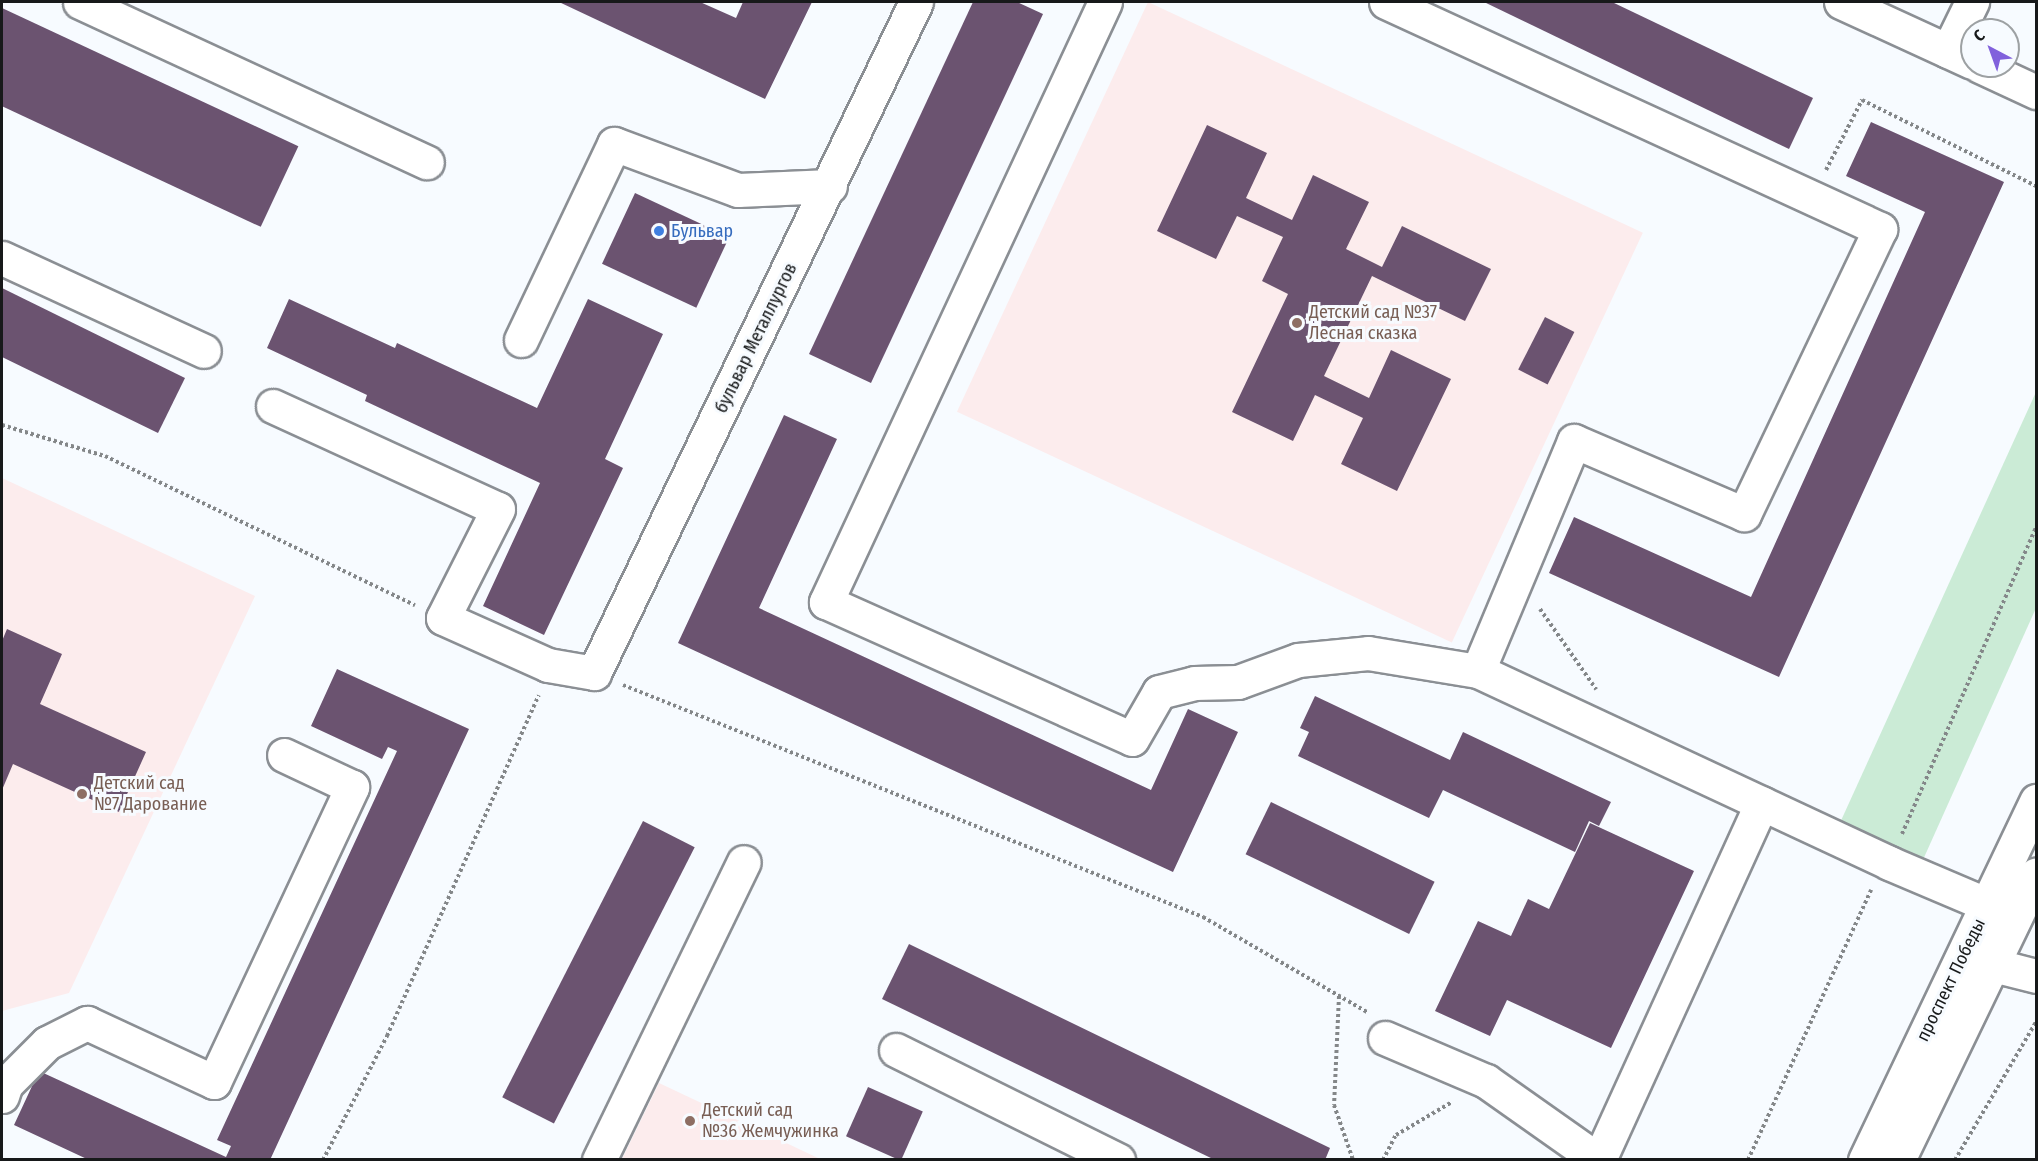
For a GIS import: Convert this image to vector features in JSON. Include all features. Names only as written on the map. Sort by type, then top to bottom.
[{"type":"street","points":[[80,2],[428,162]]},
{"type":"street","name":"бульвар Металлургов","points":[[594,673],[830,186],[916,2]]},
{"type":"street","points":[[1105,2],[826,602],[1131,739],[1159,692],[1194,683],[1238,682],[1298,660],[1368,653],[1478,671],[1988,905]]},
{"type":"street","points":[[1386,2],[1880,229],[1744,514],[1574,441],[1478,671]]},
{"type":"street","points":[[1841,2],[1960,57]]},
{"type":"street","points":[[1969,18],[1972,2]]},
{"type":"street","points":[[2006,78],[2037,92]]},
{"type":"street","points":[[521,340],[614,144],[738,190],[830,186]]},
{"type":"street","points":[[2,258],[204,351]]},
{"type":"street","points":[[273,406],[498,509],[443,618],[548,665],[594,673]]},
{"type":"street","points":[[2,1096],[6,1084],[47,1042],[87,1023],[214,1082],[352,787],[284,755]]},
{"type":"street","name":"проспект Победы","points":[[1865,1160],[2037,801]]},
{"type":"street","points":[[1377,1026],[1486,1082],[1598,1160],[1762,803]]},
{"type":"street","points":[[599,1160],[744,862]]},
{"type":"street","points":[[1898,1160],[2037,876]]},
{"type":"street","points":[[1993,965],[2037,976]]},
{"type":"street","points":[[896,1050],[1118,1160]]},
{"type":"path","points":[[1812,198],[1862,100],[2037,186]]},
{"type":"path","points":[[2,425],[105,456],[443,618]]},
{"type":"path","points":[[1518,576],[1602,698]]},
{"type":"path","points":[[594,673],[1203,917],[1339,996],[1377,1026]]},
{"type":"path","points":[[323,1160],[387,1036],[542,690]]},
{"type":"path","points":[[1339,996],[1334,1105],[1353,1160]]},
{"type":"path","points":[[1954,1160],[2037,1022]]},
{"type":"path","points":[[1383,1160],[1396,1135],[1486,1082]]},
{"type":"shaded area","name":"Детский сад №37 Лесная сказка","points":[[1148,2],[1643,233],[1452,642],[957,412]]},
{"type":"shaded area","name":"Детский сад №7 Дарование","points":[[2,478],[255,596],[69,993],[2,1011]]},
{"type":"shaded area","name":"Детский сад №36 Жемчужинка","points":[[659,1083],[820,1159],[622,1159]]},
{"type":"green space","points":[[2036,392],[2036,608],[1922,862],[1839,825]]},
{"type":"building","points":[[559,2],[700,2],[736,18],[743,2],[812,2],[765,99]]},
{"type":"building","points":[[973,2],[1017,2],[1043,14],[871,383],[809,354]]},
{"type":"building","points":[[1484,2],[1612,2],[1813,98],[1789,149]]},
{"type":"building","points":[[2,8],[298,146],[261,227],[2,106]]},
{"type":"building","points":[[1871,122],[2004,182],[1779,677],[1549,573],[1574,517],[1751,597],[1925,212],[1846,176]]},
{"type":"building","points":[[1207,125],[1267,153],[1246,198],[1292,220],[1313,175],[1369,202],[1346,249],[1382,267],[1402,226],[1491,269],[1465,321],[1372,276],[1324,376],[1369,398],[1391,350],[1451,379],[1397,491],[1341,464],[1363,418],[1315,395],[1293,441],[1232,412],[1288,294],[1262,281],[1283,237],[1237,216],[1216,259],[1157,231]]},
{"type":"building","points":[[635,193],[729,237],[696,308],[602,264]]},
{"type":"building","points":[[2,288],[185,378],[158,433],[2,357]]},
{"type":"building","points":[[289,299],[395,348],[397,343],[537,408],[588,299],[663,334],[605,459],[623,468],[544,635],[483,606],[540,483],[365,401],[367,395],[267,348]]},
{"type":"building","points":[[1545,317],[1574,332],[1548,385],[1518,370]]},
{"type":"building","points":[[784,415],[837,439],[759,608],[1151,790],[1188,709],[1238,732],[1173,872],[678,643]]},
{"type":"building","points":[[7,629],[62,654],[40,704],[146,752],[119,812],[13,764],[2,790],[2,641]]},
{"type":"building","points":[[337,669],[469,729],[270,1160],[89,1160],[14,1125],[39,1071],[226,1157],[231,1146],[217,1140],[397,751],[388,747],[382,759],[311,726]]},
{"type":"building","points":[[1315,696],[1450,760],[1463,732],[1611,802],[1599,826],[1589,821],[1575,852],[1443,790],[1429,818],[1298,756],[1309,732],[1300,728]]},
{"type":"building","points":[[1271,802],[1435,882],[1409,934],[1246,854]]},
{"type":"building","points":[[643,821],[695,847],[554,1124],[502,1097]]},
{"type":"building","points":[[1590,823],[1694,871],[1611,1048],[1507,1000],[1490,1036],[1435,1011],[1478,921],[1511,936],[1528,899],[1549,909]]},
{"type":"building","points":[[909,944],[1330,1148],[1325,1160],[1215,1160],[882,999]]},
{"type":"building","points":[[868,1087],[923,1111],[901,1160],[846,1136]]},
{"type":"place","name":"Бульвар","points":[[659,231]]},
{"type":"place","name":"Детский сад №37 Лесная сказка","points":[[1297,323]]},
{"type":"place","name":"Детский сад №7 Дарование","points":[[82,794]]},
{"type":"place","name":"Детский сад №36 Жемчужинка","points":[[690,1121]]}]
